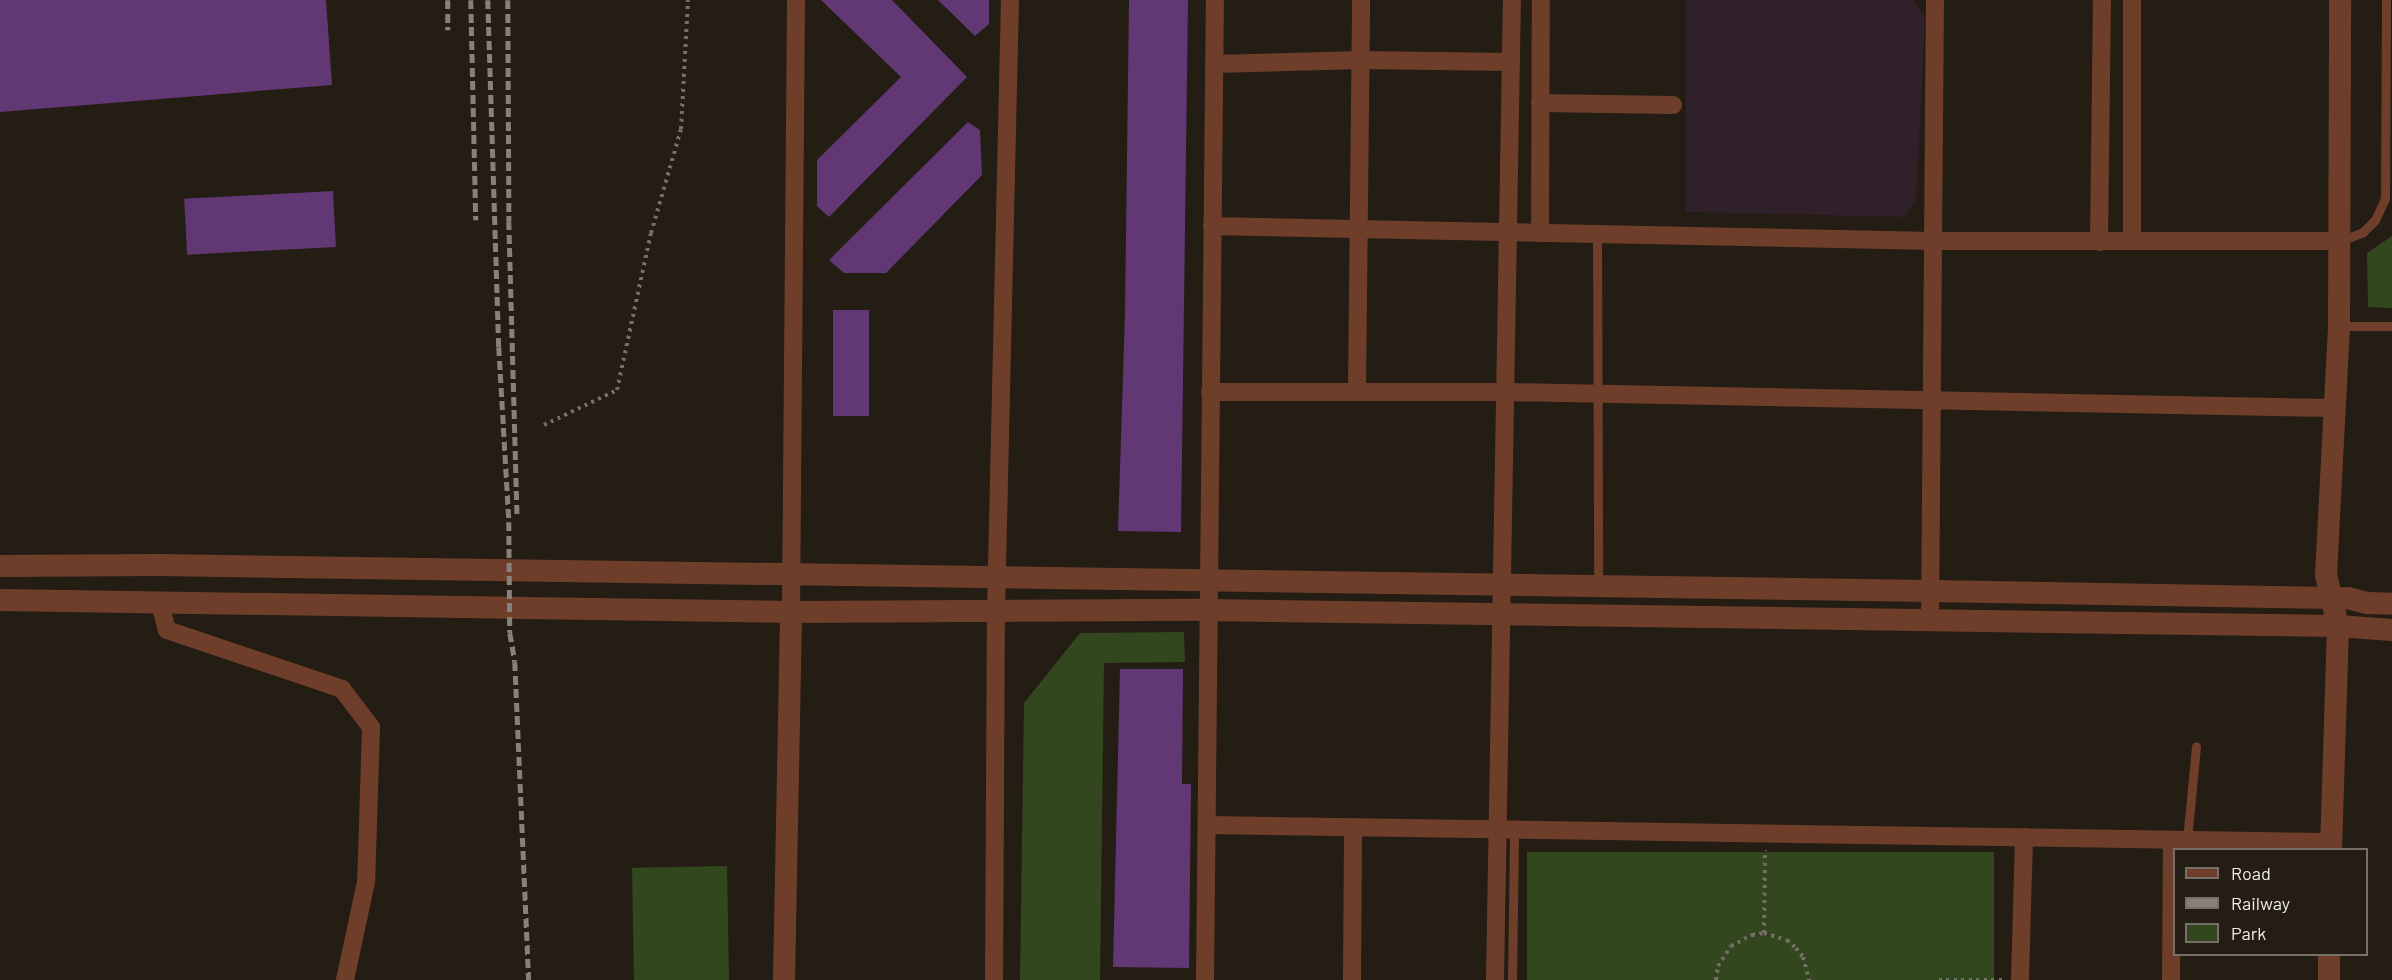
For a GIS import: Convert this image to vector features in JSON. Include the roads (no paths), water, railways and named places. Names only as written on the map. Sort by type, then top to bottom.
[{"type":"street","points":[[784,980],[791,612],[796,0]]},
{"type":"street","points":[[993,980],[996,611],[1010,0]]},
{"type":"street","points":[[1205,980],[1215,0]]},
{"type":"street","points":[[1357,392],[1361,0]]},
{"type":"street","points":[[1495,980],[1505,829],[1502,586],[1512,0]]},
{"type":"street","points":[[1540,0],[1540,232]]},
{"type":"street","points":[[1930,620],[1935,0]]},
{"type":"street","points":[[2099,242],[2102,0]]},
{"type":"street","points":[[2132,0],[2132,241]]},
{"type":"street","points":[[1207,825],[2024,837],[2331,846],[2338,627],[2329,598],[2326,575],[2338,326],[2340,0]]},
{"type":"street","points":[[1214,64],[1360,60],[1511,62]]},
{"type":"street","points":[[1540,103],[1673,105]]},
{"type":"street","points":[[1212,226],[1933,241],[2340,241]]},
{"type":"street","points":[[1210,392],[1597,393],[2334,408]]},
{"type":"street","points":[[0,566],[158,565],[1930,591],[2329,598],[2392,604]]},
{"type":"street","points":[[0,600],[791,612],[1208,610],[1930,620],[2338,627],[2392,630]]},
{"type":"street","points":[[160,604],[167,630],[342,689],[371,727],[366,882],[345,980]]},
{"type":"street","points":[[1352,980],[1353,827]]},
{"type":"street","points":[[2020,980],[2024,837]]},
{"type":"street","points":[[2179,840],[2179,848]]},
{"type":"street","points":[[2171,980],[2173,945]]},
{"type":"street","points":[[2329,956],[2329,980]]},
{"type":"lane","points":[[2340,241],[2363,232],[2375,220],[2385,199],[2386,0]]},
{"type":"lane","points":[[1597,234],[1598,577]]},
{"type":"lane","points":[[2338,326],[2392,326]]},
{"type":"lane","points":[[2179,840],[2196,746]]},
{"type":"lane","points":[[1505,829],[1512,980]]},
{"type":"railway","points":[[448,0],[448,30]]},
{"type":"railway","points":[[471,0],[476,220]]},
{"type":"railway","points":[[488,0],[499,347],[509,522],[510,633],[515,662],[529,980]]},
{"type":"railway","points":[[508,0],[509,221],[517,516]]}]
